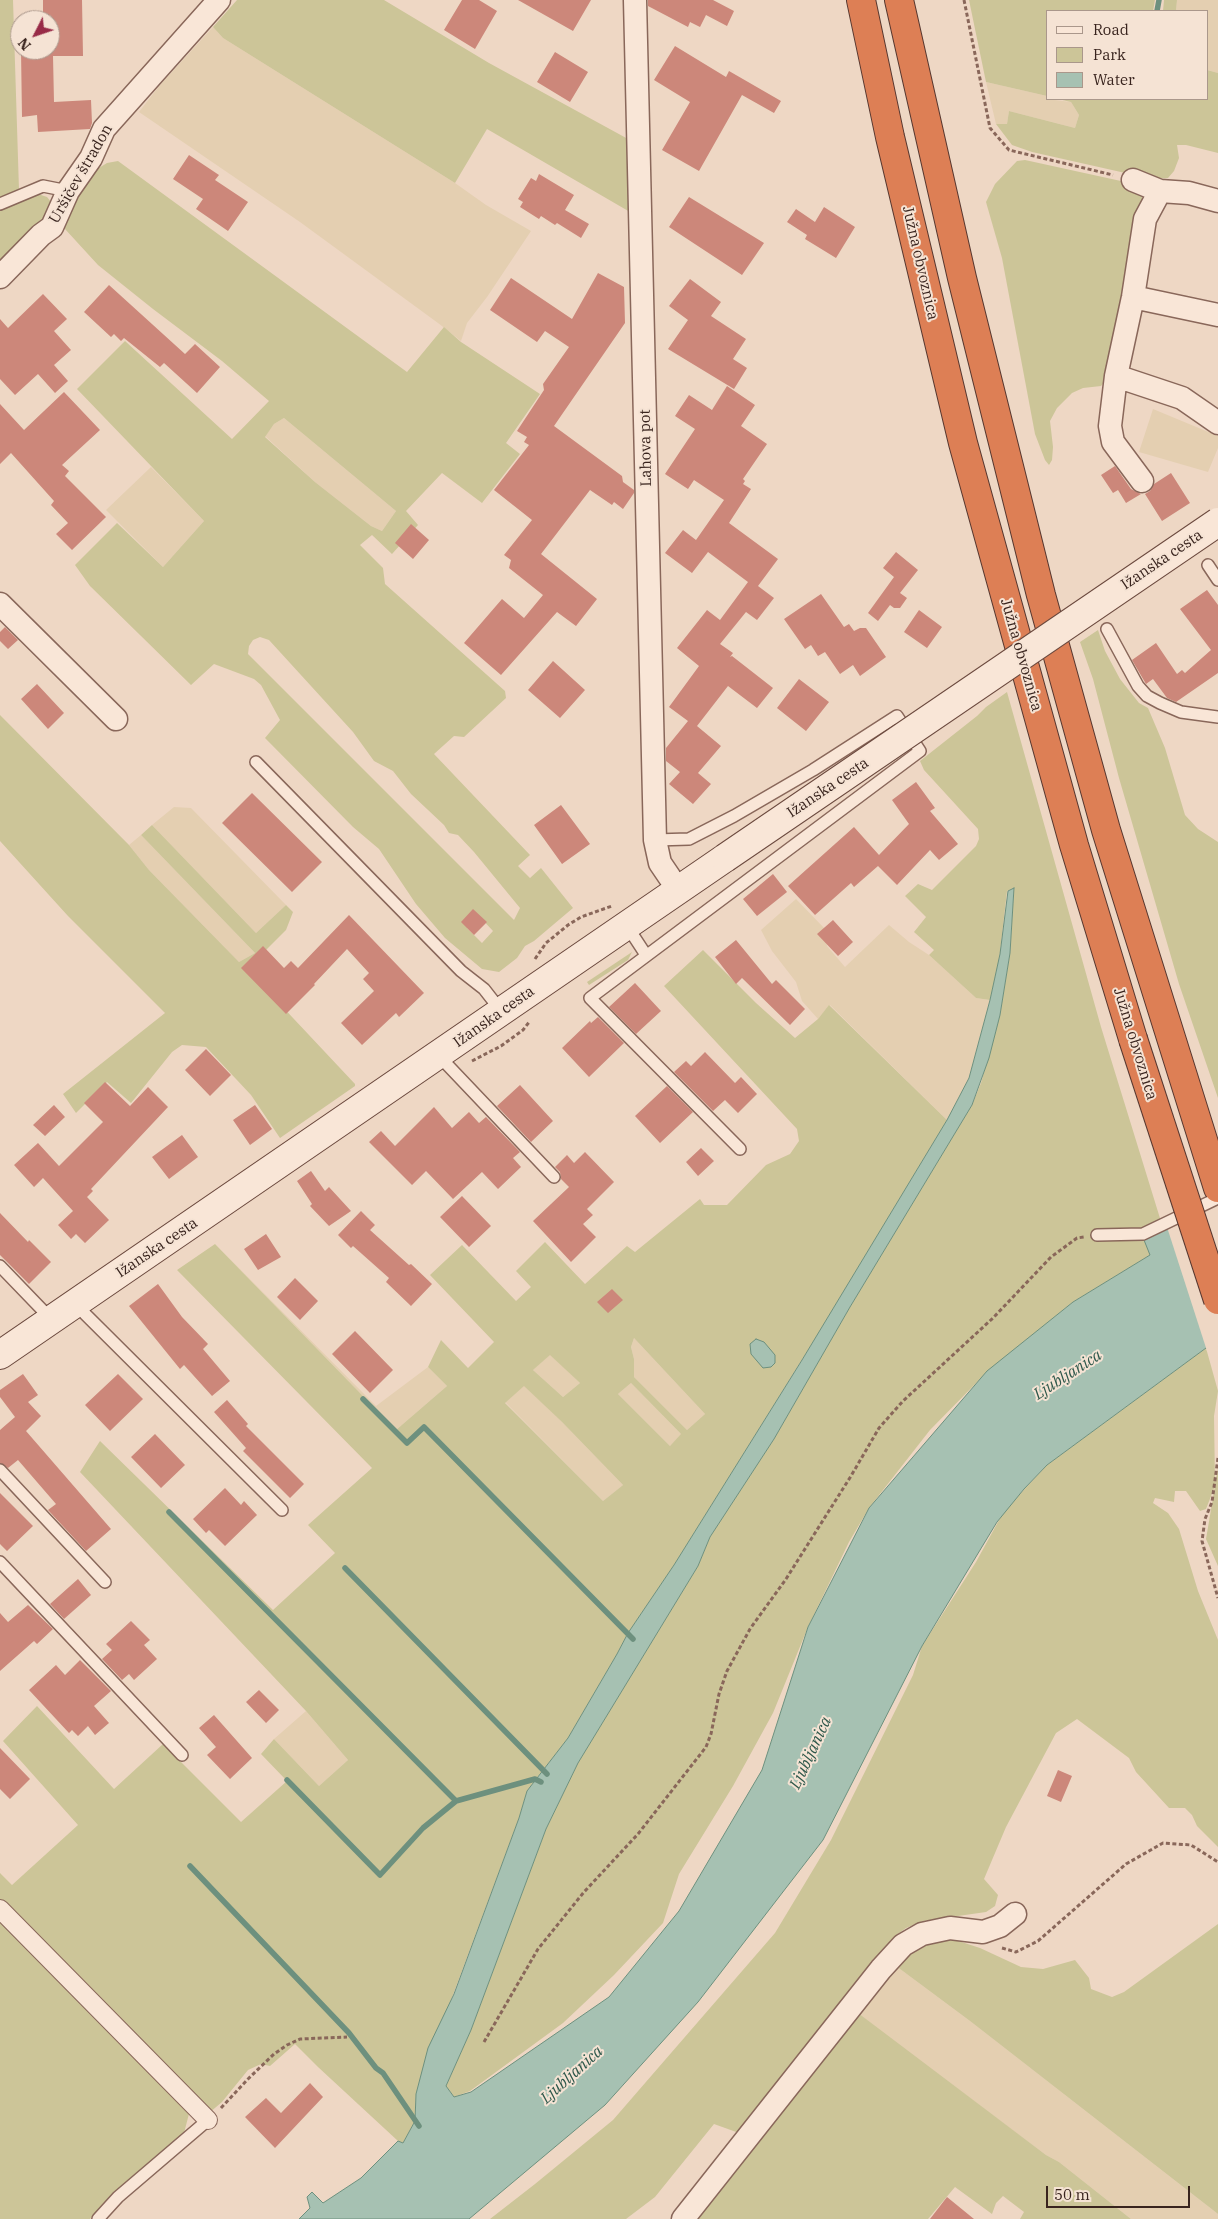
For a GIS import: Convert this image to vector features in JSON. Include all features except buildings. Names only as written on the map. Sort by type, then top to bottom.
[{"type":"highway","name":"Južna obvoznica","points":[[861,0],[896,165],[966,453],[1074,845],[1133,1039],[1218,1300]]},
{"type":"highway","points":[[899,0],[959,269],[1037,577],[1106,830],[1218,1188]]},
{"type":"main road","name":"Ižanska cesta","points":[[0,1355],[1218,522]]},
{"type":"street","name":"Uršičev štradon","points":[[0,278],[41,234],[52,227],[68,191],[90,158],[104,128],[219,0]]},
{"type":"street","name":"Lahova pot","points":[[635,0],[655,840],[660,863],[678,891]]},
{"type":"street","points":[[1133,180],[1160,191],[1190,193],[1218,200]]},
{"type":"street","points":[[1142,481],[1112,442],[1110,426],[1116,376],[1133,297],[1144,219],[1160,191]]},
{"type":"street","points":[[1133,297],[1218,315]]},
{"type":"street","points":[[1116,376],[1182,398],[1218,423]]},
{"type":"street","points":[[0,604],[116,719]]},
{"type":"street","points":[[0,1910],[208,2120]]},
{"type":"street","points":[[683,2219],[881,1969],[903,1945],[922,1934],[950,1928],[983,1932],[1000,1926],[1015,1914]]},
{"type":"lane","points":[[0,204],[43,186],[68,191]]},
{"type":"lane","name":"Ižanska cesta","points":[[1208,565],[1218,580]]},
{"type":"lane","points":[[1107,629],[1138,686],[1147,696],[1160,704],[1181,712],[1218,717]]},
{"type":"lane","points":[[655,840],[689,839],[734,816],[813,770],[897,716],[920,751],[590,998],[740,1149]]},
{"type":"lane","points":[[256,762],[462,971],[484,989],[502,1012]]},
{"type":"lane","points":[[627,926],[646,955]]},
{"type":"lane","name":"Ižanska cesta","points":[[438,1055],[554,1177]]},
{"type":"lane","points":[[1097,1235],[1143,1234],[1218,1198]]},
{"type":"lane","points":[[0,1266],[52,1320]]},
{"type":"lane","points":[[75,1304],[282,1510]]},
{"type":"lane","points":[[0,1470],[105,1582]]},
{"type":"lane","points":[[0,1562],[182,1755]]},
{"type":"lane","points":[[98,2219],[118,2197],[208,2120]]},
{"type":"path","points":[[964,0],[990,128],[1009,150],[1133,180]]},
{"type":"path","points":[[484,2042],[538,1948],[584,1892],[638,1834],[706,1747],[711,1734],[719,1694],[728,1671],[746,1638],[802,1555],[879,1428],[903,1400],[993,1318],[1051,1256],[1076,1238],[1097,1235]]},
{"type":"path","points":[[1218,1458],[1212,1502],[1204,1519],[1202,1541],[1218,1598]]},
{"type":"path","points":[[983,1932],[995,1947],[1016,1952],[1038,1941],[1126,1864],[1163,1843],[1192,1845],[1218,1862]]},
{"type":"path","points":[[208,2120],[274,2054],[287,2045],[300,2039],[347,2037]]},
{"type":"shaded area","points":[[1177,0],[1218,0],[1218,73],[1208,70],[1208,10],[1176,10]]},
{"type":"shaded area","points":[[213,27],[223,38],[455,183],[486,205],[531,231],[487,297],[467,323],[461,341],[300,222],[139,112],[160,85]]},
{"type":"shaded area","points":[[986,82],[1046,96],[1046,100],[1071,102],[1079,115],[1075,128],[1009,111],[1007,124],[996,124]]},
{"type":"shaded area","points":[[1153,409],[1218,436],[1218,448],[1208,472],[1139,452]]},
{"type":"shaded area","points":[[284,418],[396,511],[382,531],[371,526],[315,482],[265,436],[274,424]]},
{"type":"shaded area","points":[[151,467],[204,521],[163,567],[106,510]]},
{"type":"shaded area","points":[[174,807],[191,808],[286,905],[256,933],[152,825]]},
{"type":"shaded area","points":[[141,835],[255,953],[239,962],[149,870],[129,845]]},
{"type":"shaded area","points":[[796,899],[825,929],[827,946],[845,967],[889,925],[909,942],[929,955],[976,998],[990,1000],[969,1078],[947,1120],[830,1005],[818,1019],[802,1001],[796,982],[772,951],[761,930]]},
{"type":"shaded area","points":[[215,1244],[376,1406],[428,1367],[447,1386],[396,1430]]},
{"type":"shaded area","points":[[634,1338],[705,1414],[687,1430],[634,1377],[634,1359],[631,1347]]},
{"type":"shaded area","points":[[550,1354],[580,1383],[563,1397],[533,1370]]},
{"type":"shaded area","points":[[631,1383],[682,1435],[670,1446],[618,1394]]},
{"type":"shaded area","points":[[524,1385],[623,1485],[603,1501],[505,1402]]},
{"type":"shaded area","points":[[306,1711],[348,1760],[319,1786],[274,1739]]},
{"type":"shaded area","points":[[896,1966],[970,2021],[1218,2214],[1218,2219],[1131,2219],[1059,2162],[1046,2155],[878,2030],[858,2013]]},
{"type":"green space","points":[[0,0],[13,0],[13,10],[10,10],[10,60],[15,60],[19,190],[0,199]]},
{"type":"green space","points":[[237,0],[384,0],[489,63],[628,139],[630,212],[487,129],[455,183],[223,38],[213,27]]},
{"type":"green space","points":[[969,0],[1155,0],[1153,10],[1046,10],[1046,96],[986,82]]},
{"type":"green space","points":[[1164,0],[1177,0],[1176,10],[1163,10]]},
{"type":"green space","points":[[1208,70],[1218,73],[1218,153],[1186,145],[1177,145],[1179,158],[1174,171],[1168,178],[1152,179],[1032,152],[1012,145],[996,124],[1007,124],[1009,111],[1075,128],[1079,115],[1071,102],[1062,100],[1208,100]]},
{"type":"green space","points":[[1025,160],[1130,183],[1142,196],[1142,205],[1109,377],[1101,386],[1083,388],[1072,393],[1057,408],[1050,421],[1053,447],[1052,460],[1049,465],[1045,460],[1035,434],[1002,258],[986,202],[995,184],[1017,161]]},
{"type":"green space","points":[[118,161],[407,372],[444,327],[461,342],[540,394],[506,443],[520,454],[482,503],[442,473],[406,511],[418,525],[392,554],[372,535],[360,545],[383,568],[385,584],[505,691],[506,698],[464,737],[454,736],[434,754],[530,855],[518,866],[530,878],[541,868],[573,908],[534,941],[525,946],[517,958],[499,972],[482,969],[445,938],[416,904],[379,849],[353,827],[265,738],[280,720],[261,685],[254,679],[214,664],[191,685],[90,586],[75,565],[117,523],[163,567],[204,521],[77,389],[125,341],[232,439],[269,401],[222,361],[98,265],[65,229],[63,214],[94,171],[107,163]],"holes":[[[284,418],[396,511],[382,531],[371,526],[315,482],[265,437],[274,424]],[[260,637],[269,640],[353,732],[374,761],[393,771],[411,794],[444,825],[449,833],[458,835],[474,852],[520,908],[514,920],[248,654],[249,646],[253,640]],[[479,916],[493,931],[482,943],[467,928]]]},
{"type":"green space","points":[[38,194],[47,197],[52,203],[52,213],[0,270],[0,211],[19,200]]},
{"type":"green space","points":[[1098,630],[1105,651],[1120,679],[1139,703],[1148,708],[1165,748],[1185,815],[1198,829],[1218,842],[1218,1098],[1179,984],[1119,778],[1093,679],[1080,642]]},
{"type":"green space","points":[[1007,692],[1101,1027],[1163,1228],[1150,1255],[1073,1302],[987,1372],[930,1430],[869,1508],[849,1542],[808,1627],[773,1713],[733,1786],[679,1874],[663,1923],[614,1975],[563,2023],[470,2091],[454,2097],[446,2086],[471,2030],[546,1829],[578,1763],[698,1566],[710,1537],[774,1439],[850,1307],[972,1105],[981,1083],[1000,1015],[1010,953],[1014,889],[1007,891],[999,961],[990,1000],[976,998],[929,955],[934,950],[914,932],[926,917],[905,896],[918,884],[932,890],[976,846],[979,839],[978,829],[924,770],[920,761]]},
{"type":"green space","points":[[0,715],[129,845],[149,870],[239,962],[255,953],[141,835],[152,825],[256,933],[286,905],[293,912],[286,930],[247,969],[355,1086],[280,1138],[251,1095],[206,1047],[182,1045],[172,1052],[131,1103],[107,1082],[76,1113],[63,1094],[165,1013],[68,916],[0,841]]},
{"type":"green space","points":[[703,950],[756,1003],[795,1038],[818,1019],[829,1005],[947,1120],[818,1334],[674,1565],[628,1633],[568,1738],[527,1791],[519,1818],[416,2094],[415,2121],[403,2143],[398,2141],[295,2044],[270,2066],[261,2064],[248,2070],[222,2102],[209,2113],[0,1901],[0,1873],[12,1885],[78,1825],[3,1741],[37,1706],[114,1789],[163,1744],[241,1822],[287,1781],[261,1754],[274,1739],[319,1786],[348,1760],[306,1711],[80,1472],[100,1441],[273,1610],[335,1553],[308,1525],[372,1468],[177,1270],[215,1244],[396,1430],[447,1386],[428,1367],[441,1340],[468,1368],[494,1342],[430,1275],[462,1245],[516,1301],[531,1287],[516,1271],[545,1242],[585,1284],[627,1246],[635,1252],[700,1199],[704,1205],[727,1205],[766,1165],[790,1154],[799,1141],[797,1129],[664,986]],"holes":[[[634,1338],[705,1414],[687,1430],[634,1377],[634,1359],[631,1347]],[[550,1355],[580,1383],[563,1397],[533,1370]],[[631,1383],[681,1434],[670,1446],[618,1394]],[[524,1386],[623,1485],[603,1501],[505,1403]]]},
{"type":"green space","points":[[632,952],[628,960],[589,985],[587,982]]},
{"type":"green space","points":[[1206,1348],[1218,1391],[1214,1416],[1215,1483],[1218,1468],[1218,1566],[1206,1539],[1215,1486],[1206,1509],[1200,1511],[1186,1491],[1175,1491],[1174,1502],[1155,1498],[1153,1503],[1168,1513],[1179,1529],[1198,1591],[1218,1640],[1218,1847],[1197,1826],[1192,1815],[1185,1808],[1169,1808],[1136,1772],[1129,1758],[1077,1719],[1056,1733],[1006,1827],[984,1879],[998,1895],[995,1906],[986,1912],[923,1921],[906,1928],[895,1936],[739,2133],[714,2124],[655,2197],[626,2219],[490,2219],[613,2120],[775,1933],[831,1840],[913,1675],[922,1646],[976,1562],[1004,1511],[1047,1465]]},
{"type":"green space","points":[[0,1918],[190,2110],[184,2133],[114,2193],[90,2219],[0,2219]]},
{"type":"green space","points":[[1218,1924],[1218,2214],[970,2021],[896,1966],[919,1942],[943,1936],[980,1948],[1021,1967],[1043,1969],[1075,1960],[1089,1978],[1091,1989],[1112,1997],[1124,1992]]},
{"type":"green space","points":[[858,2013],[1046,2155],[1059,2162],[1131,2219],[1020,2219],[1024,2212],[1003,2196],[996,2203],[992,2214],[955,2187],[928,2219],[695,2219]]},
{"type":"water","name":"Ljubljanica","points":[[1014,888],[1010,953],[1000,1015],[989,1058],[972,1105],[850,1307],[774,1439],[710,1537],[698,1566],[578,1763],[546,1829],[471,2030],[446,2086],[454,2097],[471,2092],[609,1997],[679,1911],[762,1770],[808,1627],[869,1508],[987,1371],[1073,1302],[1150,1255],[1144,1240],[1163,1228],[1218,1206],[1218,1343],[1206,1348],[1047,1465],[997,1522],[922,1646],[823,1840],[698,2002],[605,2105],[469,2219],[299,2219],[310,2208],[307,2197],[312,2192],[323,2203],[361,2178],[398,2141],[403,2143],[415,2121],[416,2094],[428,2048],[454,1994],[519,1818],[527,1791],[568,1738],[628,1633],[674,1565],[802,1360],[947,1120],[969,1078],[1000,954],[1008,891]]},
{"type":"water","points":[[756,1339],[764,1342],[775,1355],[775,1363],[771,1367],[763,1368],[751,1354],[750,1344]]},
{"type":"pier","points":[[1218,1204],[1218,1346],[1207,1351],[1166,1224]]},
{"type":"waterway","points":[[1157,10],[1159,0]]},
{"type":"waterway","points":[[363,1399],[407,1443],[424,1427],[633,1639]]},
{"type":"waterway","points":[[169,1512],[456,1801]]},
{"type":"waterway","points":[[345,1568],[547,1774]]},
{"type":"waterway","points":[[287,1780],[380,1875],[423,1828],[456,1801],[535,1779],[541,1782]]},
{"type":"waterway","points":[[190,1866],[349,2033],[376,2068],[383,2073],[419,2126]]}]
